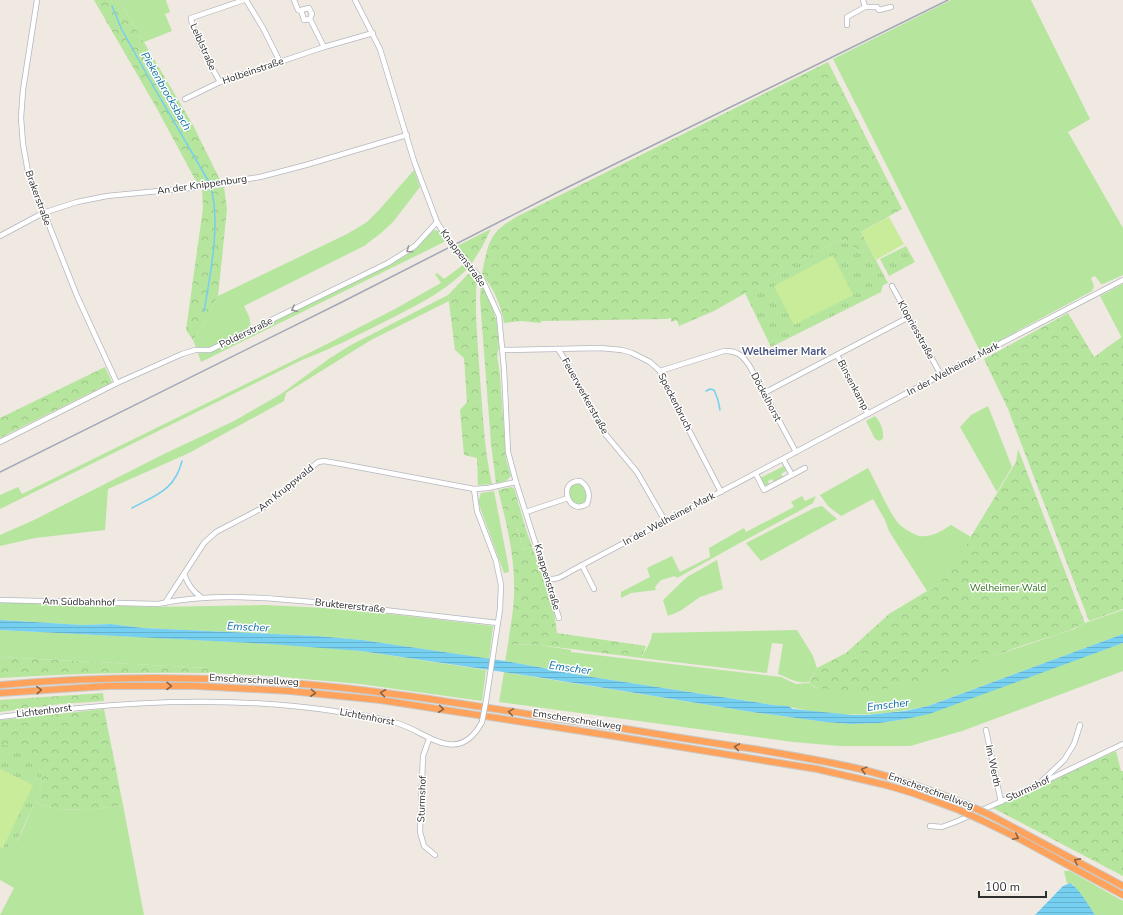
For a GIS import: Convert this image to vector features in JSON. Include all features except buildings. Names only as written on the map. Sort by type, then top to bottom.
[{"type":"highway","name":"Emscherschnellweg","points":[[0,685],[113,678],[194,678],[292,683],[375,692],[651,733],[818,760],[888,777],[968,805],[990,815],[1123,886]]},
{"type":"highway","name":"Emscherschnellweg","points":[[0,693],[108,686],[202,687],[290,691],[380,700],[817,769],[857,777],[906,790],[959,810],[1052,856],[1123,895]]},
{"type":"street","name":"Brakerstraße","points":[[37,0],[20,118],[22,144],[28,172],[43,213],[77,296],[117,383]]},
{"type":"street","points":[[245,0],[263,28],[280,62]]},
{"type":"street","name":"Leiblstraße","points":[[220,82],[195,31],[191,18],[245,0]]},
{"type":"street","points":[[294,0],[298,10],[301,11],[304,20],[310,19]]},
{"type":"street","name":"Knappenstraße","points":[[355,0],[372,33],[385,65],[406,135],[437,222],[452,246],[486,287],[499,316],[503,350],[508,452],[559,618]]},
{"type":"street","points":[[863,0],[865,7]]},
{"type":"street","points":[[301,11],[308,7],[309,8],[312,14],[310,19],[324,47]]},
{"type":"street","points":[[848,25],[847,17],[865,7],[878,7],[879,10],[891,7]]},
{"type":"street","name":"Holbeinstraße","points":[[185,99],[220,82],[324,47],[372,33]]},
{"type":"street","name":"An der Knippenburg","points":[[0,236],[43,213],[77,202],[107,196],[203,186],[260,177],[306,166],[406,135]]},
{"type":"street","name":"Polderstraße","points":[[0,442],[117,383],[182,354],[195,350],[210,350],[388,263],[415,246],[437,222]]},
{"type":"street","name":"In der Welheimer Mark","points":[[547,578],[551,580],[555,579],[1123,280]]},
{"type":"street","name":"Klopriesstraße","points":[[892,286],[941,375]]},
{"type":"street","points":[[764,393],[909,317]]},
{"type":"street","name":"Speckenbruch","points":[[503,350],[600,348],[622,350],[646,360],[660,371],[662,378],[721,492]]},
{"type":"street","name":"Feuerwerkerstraße","points":[[558,349],[606,435],[638,472],[665,522]]},
{"type":"street","name":"Döckelhorst","points":[[660,371],[724,351],[735,352],[744,358],[796,452]]},
{"type":"street","name":"Binsenkamp","points":[[837,355],[868,414]]},
{"type":"street","points":[[783,459],[792,475]]},
{"type":"street","name":"Am Kruppwald","points":[[165,603],[204,543],[216,532],[264,507],[318,462],[324,461],[474,489],[488,488],[516,482]]},
{"type":"street","points":[[756,474],[764,490],[805,468]]},
{"type":"street","points":[[580,481],[586,486],[589,495],[587,504],[583,506],[574,506],[570,503],[568,498],[567,491],[569,485],[572,483],[580,481]]},
{"type":"street","name":"Lichtenhorst","points":[[0,717],[72,708],[142,703],[186,701],[263,703],[323,709],[385,720],[408,727],[429,739],[444,744],[457,744],[468,739],[474,735],[482,722],[501,597],[499,573],[495,556],[477,511],[474,489]]},
{"type":"street","points":[[526,512],[568,498]]},
{"type":"street","points":[[582,565],[594,589]]},
{"type":"street","points":[[184,574],[188,585],[201,597]]},
{"type":"street","name":"Bruktererstraße","points":[[158,604],[201,597],[240,598],[307,602],[498,623]]},
{"type":"street","name":"Am Südbahnhof","points":[[0,600],[158,604]]},
{"type":"street","points":[[1035,786],[1064,760],[1074,744],[1080,725]]},
{"type":"street","name":"Im Werth","points":[[986,730],[1001,802]]},
{"type":"street","name":"Sturmshof","points":[[429,739],[423,756],[420,832],[424,846],[434,855]]},
{"type":"street","name":"Sturmshof","points":[[930,826],[942,827],[1001,802],[1123,744]]},
{"type":"green space","points":[[94,0],[119,0],[193,125],[220,180],[197,183],[156,107]]},
{"type":"green space","points":[[119,0],[166,0],[170,12],[165,14],[172,31],[144,42]]},
{"type":"green space","points":[[951,0],[1031,0],[1090,119],[1068,132],[1123,228],[1123,275],[1103,284],[1101,284],[1095,276],[1091,278],[1094,286],[1092,291],[980,351],[833,59]]},
{"type":"green space","points":[[828,62],[902,209],[861,232],[869,247],[862,253],[840,239],[714,311],[679,326],[677,320],[671,322],[671,318],[541,321],[541,323],[521,321],[504,323],[496,297],[482,274],[485,256],[491,239],[502,226],[516,217]]},
{"type":"green space","points":[[414,170],[420,187],[393,222],[381,233],[364,246],[244,306],[249,316],[251,327],[208,348],[196,348],[193,340],[201,329],[218,296],[347,234],[367,222]]},
{"type":"green space","points":[[224,187],[227,209],[218,296],[201,329],[193,340],[186,330],[203,208],[202,190]]},
{"type":"green space","points":[[889,217],[904,244],[876,260],[861,232]]},
{"type":"green space","points":[[491,229],[482,247],[472,263],[457,246]]},
{"type":"green space","points":[[434,230],[440,231],[446,241],[201,362],[198,353],[212,352],[405,256],[418,246]]},
{"type":"green space","points":[[840,239],[862,253],[869,247],[888,283],[883,285],[881,292],[771,347],[745,293]]},
{"type":"green space","points":[[906,246],[915,262],[889,276],[880,259]]},
{"type":"green space","name":"Welheimer Mark","points":[[833,255],[853,295],[794,325],[774,286]]},
{"type":"green space","points":[[463,265],[468,268],[459,277],[440,291],[408,310],[344,342],[302,360],[0,509],[0,495],[18,487],[22,494],[321,347],[395,309],[441,283],[435,274],[437,273],[444,279]]},
{"type":"green space","points":[[471,271],[477,277],[476,315],[480,378],[485,445],[492,484],[478,485],[477,458],[464,455],[460,410],[467,402],[464,358],[455,350],[448,295]]},
{"type":"green space","points":[[481,282],[491,301],[497,324],[499,348],[497,355],[500,375],[506,459],[511,476],[506,481],[496,483],[491,444],[480,299]]},
{"type":"green space","points":[[1123,284],[1123,336],[1122,338],[1100,296]]},
{"type":"green space","points":[[448,295],[449,301],[371,340],[286,393],[284,401],[189,453],[108,489],[105,530],[35,538],[0,546],[0,535],[34,520],[164,454],[234,421],[281,394],[330,358],[351,345]]},
{"type":"green space","points":[[1068,313],[1094,357],[1123,336],[1123,609],[1089,621],[1008,409],[984,359]]},
{"type":"green space","points":[[105,367],[112,382],[0,438],[0,418]]},
{"type":"green space","points":[[988,406],[1012,467],[997,492],[960,427],[971,415]]},
{"type":"green space","points":[[875,416],[880,423],[883,432],[883,438],[880,441],[875,439],[866,421]]},
{"type":"green space","name":"Welheimer Wald","points":[[1018,449],[1085,623],[1063,633],[911,684],[872,690],[844,690],[821,688],[813,686],[809,683],[817,668],[846,653],[889,614],[927,591],[933,589],[949,573],[1016,462]]},
{"type":"green space","points":[[784,466],[786,471],[781,474],[783,477],[774,482],[772,479],[768,481],[769,485],[764,485],[760,478]]},
{"type":"green space","points":[[868,468],[892,514],[904,528],[919,536],[927,536],[936,534],[951,525],[971,537],[947,576],[934,588],[927,591],[889,531],[885,520],[873,499],[841,516],[829,507],[820,495]]},
{"type":"green space","points":[[576,483],[582,484],[587,496],[586,502],[580,505],[573,502],[569,494],[570,487]]},
{"type":"green space","points":[[511,487],[514,488],[525,526],[517,529],[524,550],[532,547],[553,603],[557,633],[646,646],[641,658],[540,645],[508,644],[513,605],[514,571],[509,535],[498,490]]},
{"type":"green space","points":[[494,491],[509,572],[504,573],[478,502],[481,493]]},
{"type":"green space","points":[[802,496],[805,501],[816,496],[813,503],[677,578],[675,576],[661,580],[655,587],[656,590],[631,593],[621,598],[621,592],[650,577],[647,568],[672,556],[680,572],[710,557],[709,548],[744,528],[746,532],[794,507],[791,502]]},
{"type":"green space","points":[[822,506],[837,519],[761,561],[746,543],[814,508]]},
{"type":"green space","points":[[525,526],[532,547],[524,550],[517,528]]},
{"type":"green space","points":[[717,560],[723,589],[700,597],[680,611],[668,616],[663,600],[687,577]]},
{"type":"green space","points":[[0,601],[152,607],[264,605],[347,609],[493,626],[489,659],[362,640],[317,636],[143,628],[111,624],[83,625],[0,620]]},
{"type":"green space","points":[[1123,610],[1123,634],[928,706],[878,714],[853,715],[813,711],[592,677],[505,661],[508,644],[540,645],[571,650],[571,652],[781,677],[796,684],[809,683],[814,687],[872,690],[916,682],[1074,629],[1085,623]]},
{"type":"green space","points":[[0,630],[315,646],[361,651],[486,670],[482,701],[360,684],[271,676],[208,673],[208,668],[0,657]]},
{"type":"green space","points":[[797,630],[813,656],[817,668],[809,682],[797,681],[778,674],[783,644],[772,643],[767,673],[641,658],[650,643],[652,633]]},
{"type":"green space","points":[[1123,643],[1123,671],[962,731],[910,746],[840,746],[793,742],[499,702],[504,672],[752,712],[825,722],[851,724],[880,723],[906,719]]},
{"type":"green space","points":[[0,657],[208,668],[208,673],[104,673],[0,678]]},
{"type":"green space","points":[[103,693],[104,701],[61,704],[0,712],[0,700]]},
{"type":"green space","points":[[104,709],[123,805],[89,810],[54,809],[35,802],[42,783],[38,766],[10,747],[0,744],[0,720]]},
{"type":"green space","points":[[0,744],[34,754],[41,774],[42,783],[12,852],[0,862]]},
{"type":"green space","points":[[1116,751],[1121,771],[1123,771],[1123,876],[993,808]]},
{"type":"green space","points":[[0,769],[33,785],[3,848],[0,847]]},
{"type":"green space","points":[[35,802],[54,809],[89,810],[123,805],[144,915],[0,915],[14,888],[0,880],[0,862],[5,859],[15,845]]},
{"type":"green space","points":[[1064,871],[1070,871],[1123,901],[1123,915],[1095,915],[1073,884],[1067,883]]},
{"type":"water","points":[[0,620],[83,625],[111,624],[143,628],[317,636],[362,640],[505,661],[592,677],[773,705],[788,706],[793,709],[852,715],[905,711],[928,706],[1123,634],[1123,643],[929,714],[880,723],[851,724],[752,712],[543,678],[361,651],[270,644],[0,630]]},
{"type":"water","points":[[1070,883],[1080,892],[1095,915],[1035,915],[1063,886]]},
{"type":"waterway","name":"Piekenbrocksbach","points":[[112,6],[122,30],[209,182]]},
{"type":"waterway","name":"Piekenbrocksbach","points":[[204,311],[214,250],[215,233],[214,202],[211,189]]},
{"type":"waterway","points":[[706,391],[710,389],[714,390],[720,410]]},
{"type":"waterway","points":[[132,508],[157,495],[169,485],[175,479],[182,461]]},
{"type":"railway","points":[[0,472],[344,301],[558,192],[948,0]]},
{"type":"district","name":"Welheimer Mark","points":[[784,351]]},
{"type":"water label","name":"Emscher","points":[[248,627]]},
{"type":"water label","name":"Emscher","points":[[570,668]]},
{"type":"water label","name":"Emscher","points":[[888,705]]}]
